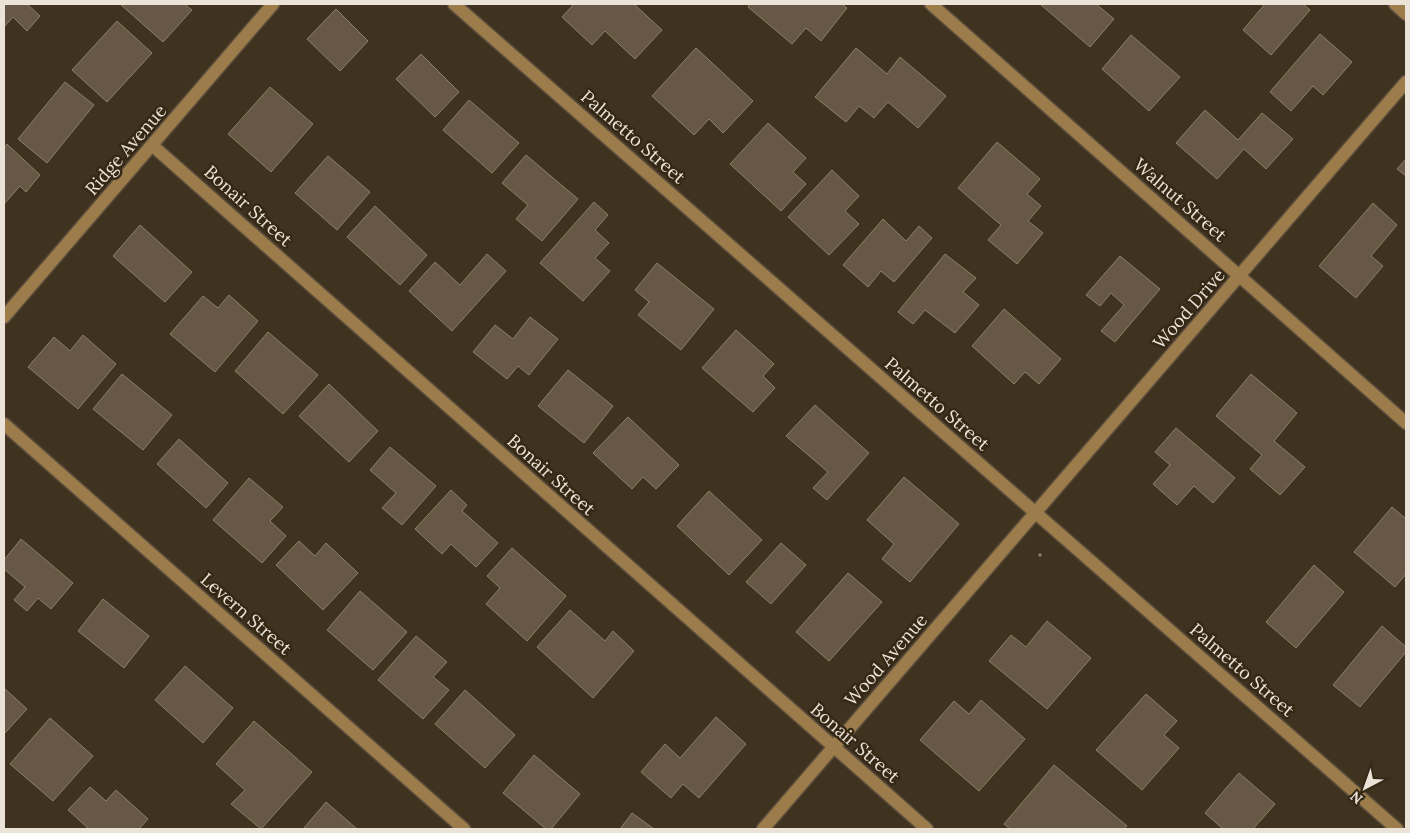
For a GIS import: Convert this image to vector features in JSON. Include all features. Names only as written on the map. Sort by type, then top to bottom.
[{"type":"street","name":"Ridge Avenue","points":[[4,317],[154,146],[273,4]]},
{"type":"street","name":"Palmetto Street","points":[[454,4],[1397,829]]},
{"type":"street","name":"Walnut Street","points":[[930,4],[1406,423]]},
{"type":"street","points":[[1395,4],[1406,14]]},
{"type":"street","name":"Wood Drive","points":[[1035,513],[1406,82]]},
{"type":"street","name":"Bonair Street","points":[[154,146],[927,829]]},
{"type":"street","name":"Levern Street","points":[[4,424],[464,829]]},
{"type":"street","name":"Wood Avenue","points":[[763,829],[1035,513]]},
{"type":"building","points":[[4,4],[27,4],[40,16],[27,31],[13,17],[4,27]]},
{"type":"building","points":[[120,4],[184,4],[192,10],[163,42]]},
{"type":"building","points":[[574,4],[634,4],[662,30],[635,59],[605,31],[592,45],[562,17]]},
{"type":"building","points":[[750,4],[842,4],[847,8],[821,41],[806,28],[792,44],[748,7]]},
{"type":"building","points":[[1040,4],[1096,4],[1114,19],[1090,47]]},
{"type":"building","points":[[1265,4],[1303,4],[1310,10],[1271,55],[1243,30]]},
{"type":"building","points":[[336,9],[368,41],[340,71],[307,39]]},
{"type":"building","points":[[117,21],[152,53],[107,102],[72,70]]},
{"type":"building","points":[[1320,34],[1352,62],[1323,95],[1313,86],[1291,111],[1270,92]]},
{"type":"building","points":[[1131,35],[1180,77],[1149,111],[1102,69]]},
{"type":"building","points":[[696,48],[753,101],[723,133],[709,119],[694,135],[652,96]]},
{"type":"building","points":[[856,48],[887,74],[900,57],[946,96],[918,128],[888,102],[874,118],[859,106],[846,122],[815,97]]},
{"type":"building","points":[[421,54],[459,92],[435,117],[396,79]]},
{"type":"building","points":[[65,82],[94,105],[47,163],[18,139]]},
{"type":"building","points":[[270,87],[313,124],[271,172],[228,134]]},
{"type":"building","points":[[469,100],[519,143],[492,173],[443,130]]},
{"type":"building","points":[[1205,110],[1238,140],[1262,113],[1293,139],[1266,169],[1244,149],[1217,179],[1176,143]]},
{"type":"building","points":[[768,123],[806,158],[793,172],[806,184],[781,211],[730,164]]},
{"type":"building","points":[[997,142],[1040,179],[1027,194],[1041,206],[1028,221],[1043,233],[1017,264],[988,240],[1001,225],[958,188]]},
{"type":"building","points":[[7,144],[40,175],[26,192],[20,186],[4,204],[4,148]]},
{"type":"building","points":[[526,155],[578,199],[542,241],[516,219],[528,205],[502,183]]},
{"type":"building","points":[[328,156],[370,192],[337,230],[295,193]]},
{"type":"building","points":[[1406,159],[1406,176],[1397,169]]},
{"type":"building","points":[[832,170],[859,196],[845,211],[859,224],[829,255],[788,217]]},
{"type":"building","points":[[594,202],[608,215],[595,230],[609,243],[595,258],[610,271],[583,301],[540,263]]},
{"type":"building","points":[[1373,203],[1397,225],[1371,256],[1383,266],[1356,298],[1319,266]]},
{"type":"building","points":[[375,206],[427,255],[400,285],[347,237]]},
{"type":"building","points":[[883,219],[906,241],[919,226],[932,238],[894,282],[881,271],[868,287],[843,265]]},
{"type":"building","points":[[140,225],[192,272],[165,302],[113,256]]},
{"type":"building","points":[[487,254],[506,271],[452,331],[409,291],[435,262],[460,285]]},
{"type":"building","points":[[945,254],[976,278],[963,292],[979,305],[955,333],[925,310],[913,324],[898,312]]},
{"type":"building","points":[[1120,256],[1160,289],[1115,342],[1101,331],[1124,305],[1111,293],[1100,306],[1086,295]]},
{"type":"building","points":[[657,263],[714,309],[681,350],[638,315],[649,302],[635,290]]},
{"type":"building","points":[[229,295],[258,321],[215,372],[170,334],[203,296],[218,308]]},
{"type":"building","points":[[1004,309],[1061,359],[1039,384],[1025,372],[1014,384],[972,346]]},
{"type":"building","points":[[530,317],[558,339],[529,375],[518,366],[507,379],[473,352],[495,325],[513,339]]},
{"type":"building","points":[[736,330],[774,364],[763,376],[775,388],[753,412],[702,368]]},
{"type":"building","points":[[268,332],[318,375],[283,414],[235,371]]},
{"type":"building","points":[[83,335],[116,364],[78,409],[28,367],[54,337],[70,351]]},
{"type":"building","points":[[568,370],[613,406],[584,443],[538,406]]},
{"type":"building","points":[[122,374],[172,415],[143,450],[93,409]]},
{"type":"building","points":[[1251,374],[1297,413],[1274,441],[1305,467],[1280,495],[1250,469],[1262,455],[1216,416]]},
{"type":"building","points":[[329,384],[378,431],[349,462],[299,416]]},
{"type":"building","points":[[815,405],[869,453],[827,500],[813,488],[828,472],[786,436]]},
{"type":"building","points":[[628,417],[679,465],[656,489],[643,477],[632,489],[593,453]]},
{"type":"building","points":[[1176,428],[1235,478],[1213,503],[1194,486],[1177,505],[1153,484],[1170,465],[1155,452]]},
{"type":"building","points":[[179,439],[228,483],[206,508],[157,464]]},
{"type":"building","points":[[390,447],[436,486],[402,525],[382,508],[396,493],[370,470]]},
{"type":"building","points":[[904,477],[959,524],[910,582],[882,559],[894,544],[867,520]]},
{"type":"building","points":[[249,478],[283,507],[270,521],[286,536],[262,563],[213,520]]},
{"type":"building","points":[[451,490],[467,505],[462,511],[498,543],[476,567],[451,544],[442,554],[415,529]]},
{"type":"building","points":[[709,491],[762,540],[729,575],[677,526]]},
{"type":"building","points":[[1392,507],[1406,519],[1406,574],[1395,587],[1354,552]]},
{"type":"building","points":[[21,539],[73,583],[51,609],[38,598],[27,611],[14,600],[25,587],[4,569],[4,560]]},
{"type":"building","points":[[299,541],[315,556],[326,543],[358,573],[323,610],[276,565]]},
{"type":"building","points":[[781,543],[806,565],[771,604],[746,582]]},
{"type":"building","points":[[512,548],[566,596],[527,641],[486,604],[500,588],[487,576]]},
{"type":"building","points":[[1314,565],[1344,592],[1296,648],[1266,622]]},
{"type":"building","points":[[848,573],[882,602],[829,661],[796,632]]},
{"type":"building","points":[[360,591],[407,632],[373,670],[327,630]]},
{"type":"building","points":[[103,599],[149,636],[124,668],[78,631]]},
{"type":"building","points":[[570,610],[605,641],[613,631],[634,651],[593,698],[537,647]]},
{"type":"building","points":[[1047,621],[1091,658],[1047,709],[989,661],[1011,635],[1026,647]]},
{"type":"building","points":[[1382,626],[1406,647],[1406,652],[1360,707],[1333,685]]},
{"type":"building","points":[[416,636],[447,662],[433,677],[449,690],[423,719],[378,680]]},
{"type":"building","points":[[185,666],[233,708],[203,743],[155,700]]},
{"type":"building","points":[[4,688],[27,709],[4,734]]},
{"type":"building","points":[[465,690],[515,735],[485,768],[435,724]]},
{"type":"building","points":[[1146,694],[1177,721],[1164,735],[1179,748],[1142,790],[1096,750]]},
{"type":"building","points":[[981,700],[1025,739],[979,791],[920,740],[954,701],[969,714]]},
{"type":"building","points":[[716,717],[746,744],[699,798],[683,784],[671,798],[641,772],[665,744],[680,758]]},
{"type":"building","points":[[50,718],[93,756],[53,801],[10,764]]},
{"type":"building","points":[[254,721],[312,772],[261,829],[231,804],[245,790],[216,764]]},
{"type":"building","points":[[534,755],[580,794],[551,829],[546,829],[503,793]]},
{"type":"building","points":[[1054,765],[1127,826],[1124,829],[1010,829],[1004,824]]},
{"type":"building","points":[[1239,773],[1275,804],[1253,829],[1223,829],[1205,813]]},
{"type":"building","points":[[90,787],[106,801],[116,790],[148,819],[139,829],[89,829],[68,810]]},
{"type":"building","points":[[326,802],[357,829],[304,828]]},
{"type":"building","points":[[632,813],[654,829],[620,829]]}]
